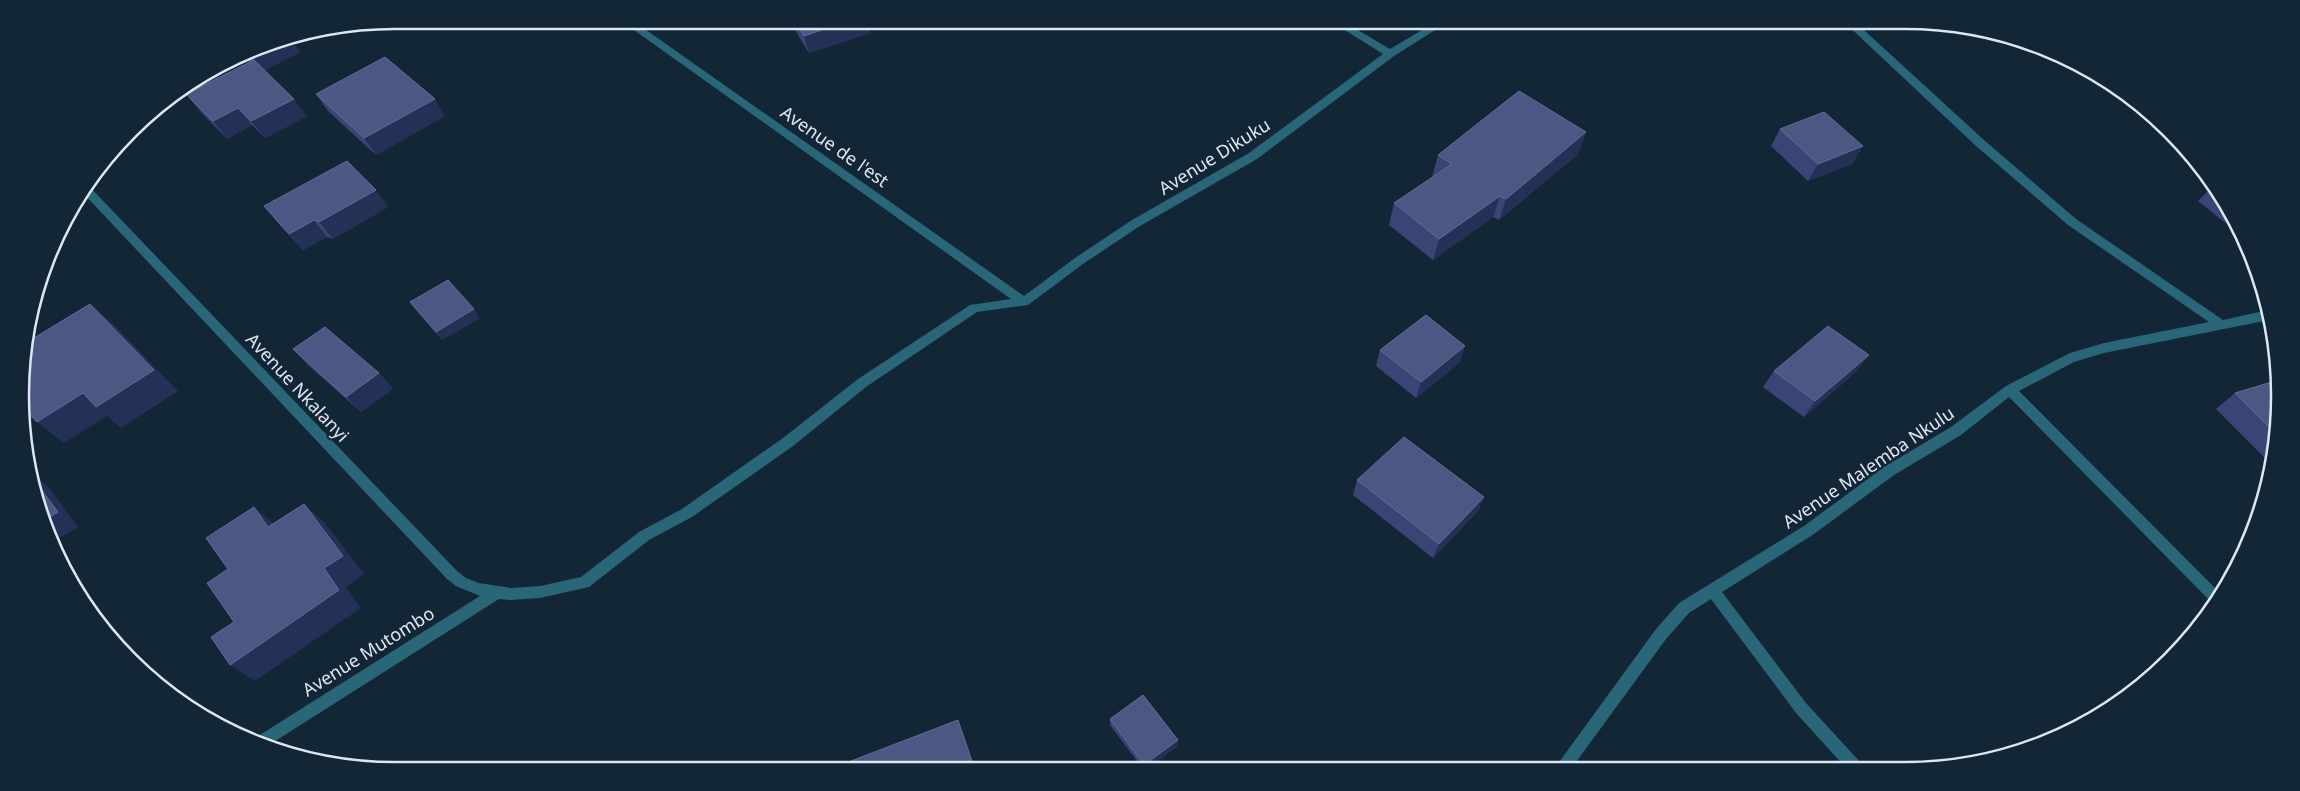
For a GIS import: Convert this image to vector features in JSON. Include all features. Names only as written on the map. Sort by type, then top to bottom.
[{"type":"street","name":"Avenue de l'est","points":[[638,29],[1024,302]]},
{"type":"street","points":[[1349,29],[1390,54]]},
{"type":"street","name":"Avenue Dikuku","points":[[1024,302],[1079,261],[1136,223],[1253,156],[1390,54],[1431,29]]},
{"type":"street","points":[[1857,29],[1980,143],[2072,222],[2220,324]]},
{"type":"street","name":"Avenue Nkalanyi","points":[[90,194],[452,575],[461,582],[496,593]]},
{"type":"street","points":[[496,593],[540,592],[584,583],[644,536],[686,513],[788,442],[862,383],[974,308],[1024,302]]},
{"type":"street","name":"Avenue Malemba Nkulu","points":[[1566,762],[1672,621],[1684,608],[1808,530],[1889,471],[1956,431],[2010,390],[2070,358],[2104,348],[2262,316]]},
{"type":"street","points":[[2010,390],[2212,594]]},
{"type":"street","points":[[1712,590],[1801,708],[1850,762]]},
{"type":"street","name":"Avenue Mutombo","points":[[266,738],[496,593]]},
{"type":"building","points":[[800,29],[825,29],[804,36]]},
{"type":"building","points":[[385,57],[435,99],[364,138],[316,94]]},
{"type":"building","points":[[254,60],[294,99],[251,121],[238,108],[213,121],[187,95]]},
{"type":"building","points":[[1519,91],[1586,132],[1506,199],[1500,196],[1439,239],[1394,203],[1452,164],[1438,155]]},
{"type":"building","points":[[1824,112],[1863,146],[1818,164],[1780,129]]},
{"type":"building","points":[[347,161],[376,190],[319,222],[314,220],[289,234],[264,206]]},
{"type":"building","points":[[448,280],[474,309],[436,332],[410,302]]},
{"type":"building","points":[[90,304],[154,370],[96,407],[83,393],[37,422],[30,414],[29,396],[34,338]]},
{"type":"building","points":[[1426,315],[1465,346],[1421,382],[1380,350]]},
{"type":"building","points":[[1828,326],[1869,355],[1815,401],[1774,371]]},
{"type":"building","points":[[325,327],[379,373],[346,397],[293,349]]},
{"type":"building","points":[[2270,382],[2269,427],[2235,393]]},
{"type":"building","points":[[1404,437],[1484,497],[1439,544],[1357,480]]},
{"type":"building","points":[[41,488],[58,512],[50,517]]},
{"type":"building","points":[[304,504],[343,556],[324,568],[339,590],[230,665],[211,637],[234,622],[207,583],[228,569],[206,538],[254,507],[268,527]]},
{"type":"building","points":[[1143,695],[1178,740],[1148,762],[1142,762],[1110,719]]},
{"type":"building","points":[[958,720],[972,762],[851,762]]}]
